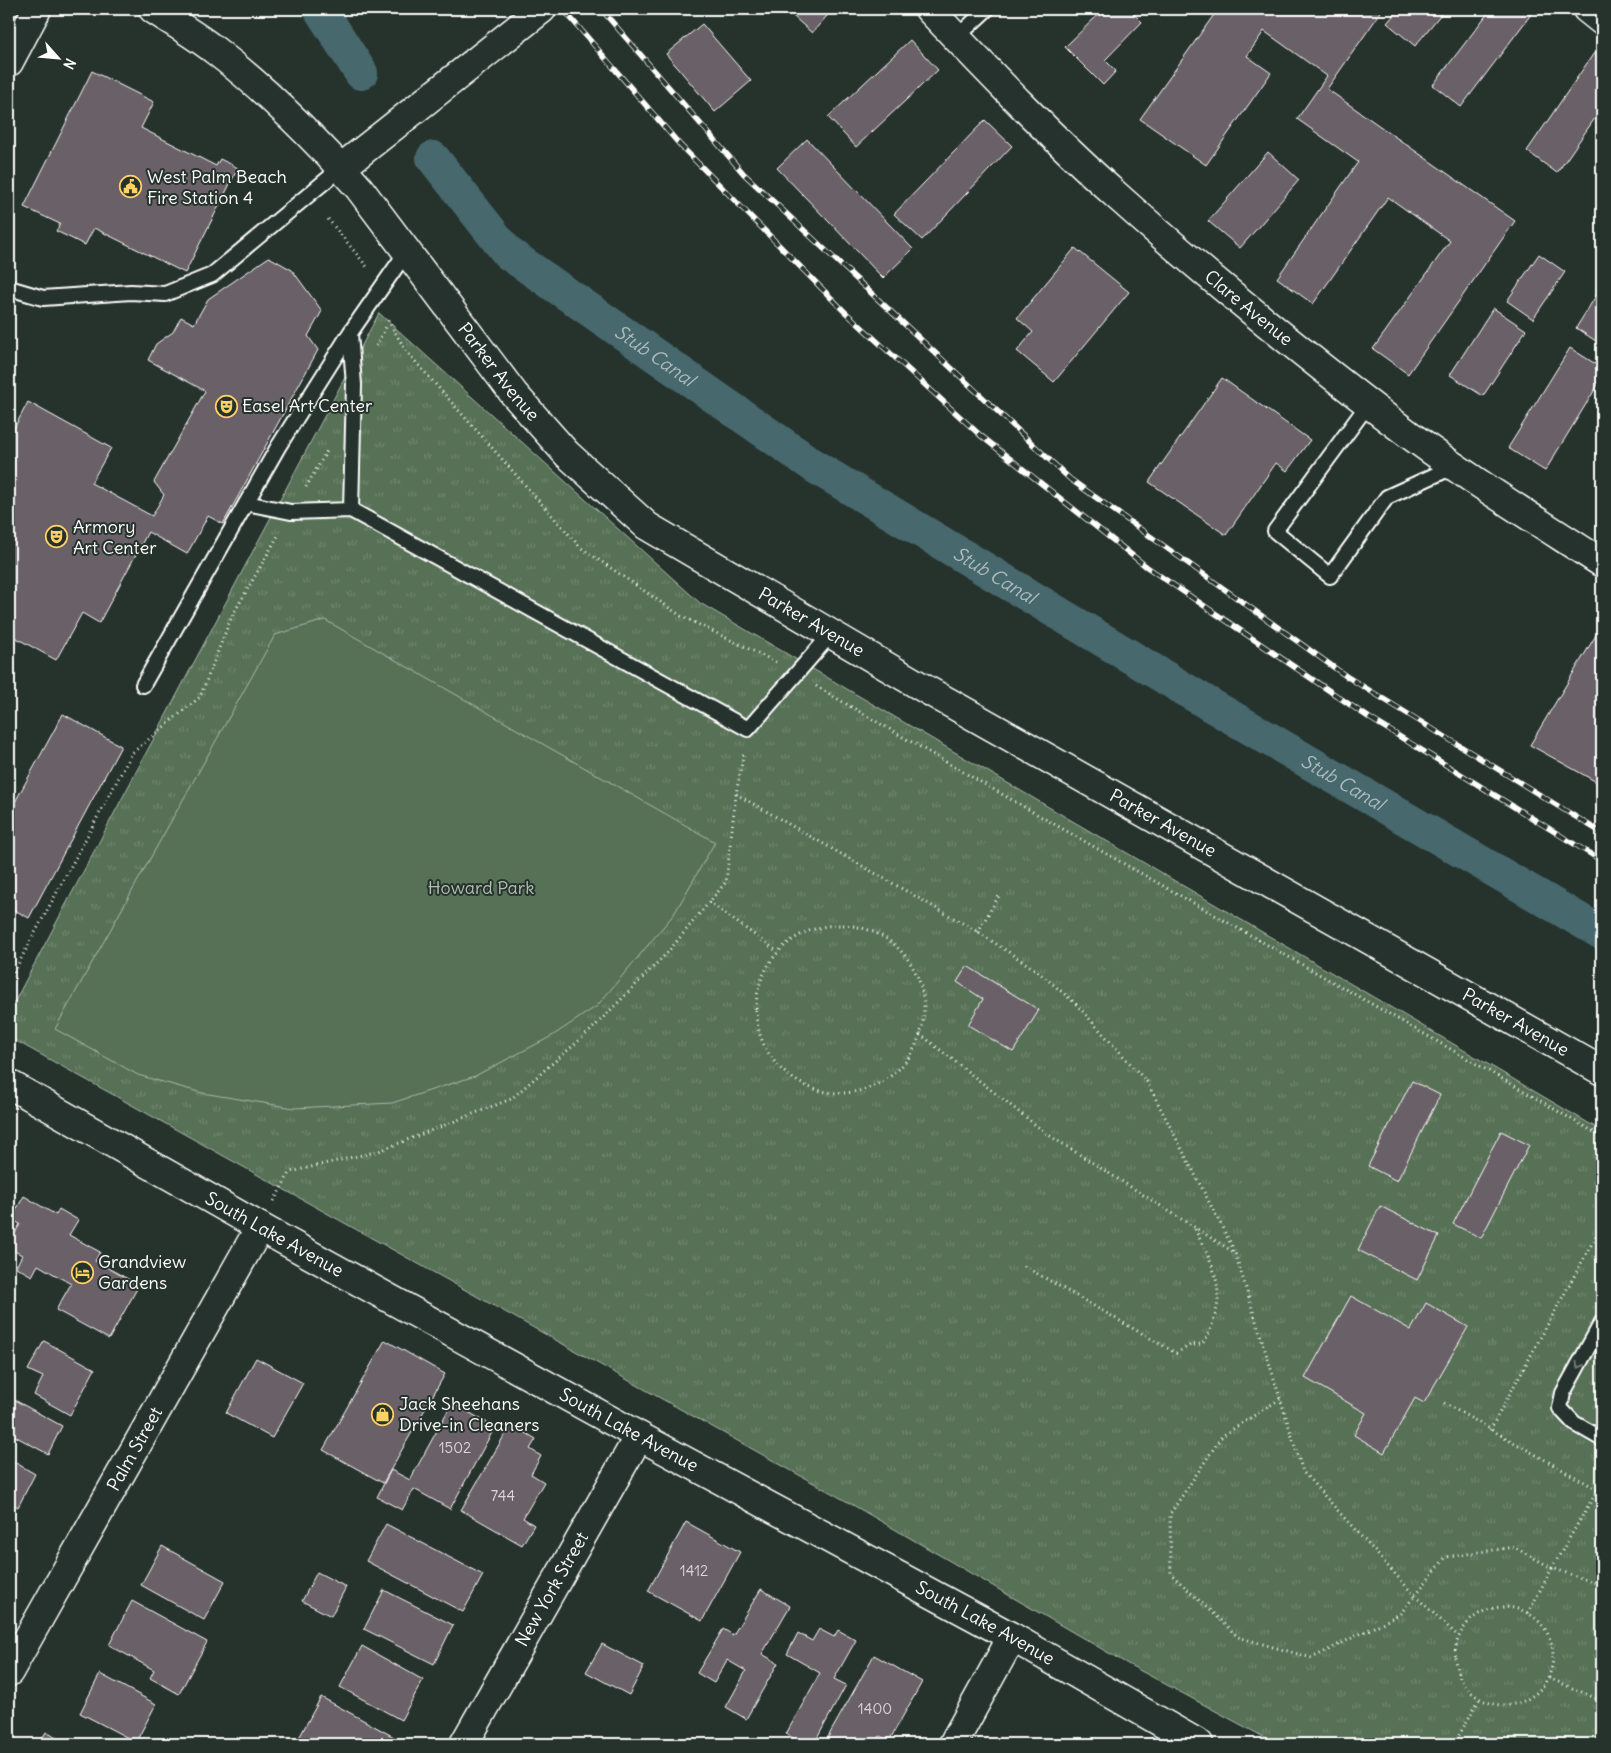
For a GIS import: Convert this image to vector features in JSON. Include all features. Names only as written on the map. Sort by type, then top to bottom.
[{"type":"street","points":[[9,62],[37,9]]},
{"type":"street","name":"Parker Avenue","points":[[153,9],[216,51],[285,110],[341,168],[407,251],[514,394],[582,467],[647,526],[831,634],[1602,1071]]},
{"type":"street","points":[[341,168],[542,9]]},
{"type":"street","name":"Clare Avenue","points":[[929,9],[999,82],[1114,193],[1235,298],[1369,403],[1456,466],[1602,563]]},
{"type":"street","points":[[1587,9],[1602,21]]},
{"type":"street","name":"South Lake Avenue","points":[[9,1084],[260,1227],[639,1436],[1012,1637],[1199,1744]]},
{"type":"street","name":"Palm Street","points":[[9,1672],[260,1227]]},
{"type":"street","name":"New York Street","points":[[464,1744],[639,1436]]},
{"type":"street","points":[[953,1744],[1012,1637]]},
{"type":"lane","points":[[956,38],[987,9]]},
{"type":"lane","points":[[9,288],[43,298],[131,292],[165,294],[212,275],[341,168]]},
{"type":"lane","points":[[143,685],[278,447],[350,333],[407,251]]},
{"type":"lane","points":[[350,333],[354,385],[351,510]]},
{"type":"lane","points":[[1369,403],[1275,531],[1330,576],[1387,497],[1456,466]]},
{"type":"lane","points":[[246,503],[291,512],[351,510],[748,729],[831,634]]},
{"type":"lane","points":[[1602,1322],[1563,1394],[1560,1408],[1574,1423],[1602,1439]]},
{"type":"path","points":[[354,385],[393,315]]},
{"type":"path","points":[[388,323],[406,351],[580,547],[681,616],[768,657],[978,782],[1450,1048],[1602,1137]]},
{"type":"path","points":[[9,981],[132,754],[200,697],[231,618],[330,444]]},
{"type":"path","points":[[260,1227],[290,1172],[379,1151],[511,1098],[590,1031],[667,953],[726,882],[736,794],[748,729]]},
{"type":"path","points":[[736,794],[978,932],[1036,970],[1075,1003],[1148,1082],[1235,1253],[1303,1472],[1414,1596],[1458,1636]]},
{"type":"path","points":[[978,932],[1000,894]]},
{"type":"path","points":[[709,902],[778,952]]},
{"type":"path","points":[[850,924],[880,934],[905,954],[921,981],[925,1013],[920,1034],[912,1054],[888,1078],[868,1089],[834,1093],[802,1084],[783,1071],[763,1044],[757,1022],[757,995],[761,979],[778,952],[796,937],[818,927],[850,924]]},
{"type":"path","points":[[920,1034],[1047,1134],[1235,1253]]},
{"type":"path","points":[[1490,1430],[1602,1225]]},
{"type":"path","points":[[1024,1266],[1176,1352],[1191,1345],[1202,1344],[1212,1327],[1217,1308],[1218,1285],[1214,1269],[1194,1227]]},
{"type":"path","points":[[1281,1399],[1222,1436],[1170,1514],[1171,1574],[1238,1637],[1312,1658],[1400,1614],[1446,1556],[1514,1547],[1552,1568],[1602,1585]]},
{"type":"path","points":[[1444,1403],[1602,1492]]},
{"type":"path","points":[[1528,1613],[1598,1489]]},
{"type":"path","points":[[1510,1606],[1528,1613],[1538,1620],[1548,1632],[1553,1647],[1553,1663],[1549,1678],[1540,1690],[1528,1700],[1514,1705],[1499,1706],[1479,1700],[1461,1682],[1456,1668],[1455,1652],[1458,1636],[1467,1623],[1479,1613],[1494,1607],[1510,1606]]},
{"type":"path","points":[[1549,1678],[1602,1701]]},
{"type":"path","points":[[1454,1744],[1479,1700]]},
{"type":"green space","name":"Howard Park","points":[[379,313],[700,603],[1602,1131],[1602,1744],[1277,1744],[1126,1663],[846,1501],[9,1037],[9,1012]]},
{"type":"green space","points":[[325,620],[715,842],[674,914],[597,1006],[552,1036],[475,1076],[392,1103],[294,1108],[202,1093],[138,1075],[55,1029],[275,635]]},
{"type":"building","points":[[785,9],[833,9],[812,33]]},
{"type":"building","points":[[1104,9],[1129,9],[1142,22],[1105,60],[1116,71],[1103,85],[1065,47]]},
{"type":"building","points":[[1218,9],[1383,9],[1327,89],[1515,221],[1408,374],[1373,349],[1450,241],[1388,197],[1313,304],[1277,278],[1358,162],[1297,119],[1327,76],[1264,31],[1247,56],[1271,73],[1206,165],[1140,119]]},
{"type":"building","points":[[1399,9],[1445,9],[1415,46],[1387,23]]},
{"type":"building","points":[[1491,9],[1535,9],[1461,107],[1433,85]]},
{"type":"building","points":[[702,24],[751,81],[715,112],[666,54]]},
{"type":"building","points":[[910,40],[938,70],[856,147],[828,117]]},
{"type":"building","points":[[1594,53],[1602,59],[1602,108],[1557,173],[1527,151]]},
{"type":"building","name":"West Palm Beach Fire Station 4","points":[[92,71],[154,102],[141,128],[216,166],[220,159],[238,168],[185,273],[94,228],[85,245],[56,231],[60,224],[24,207]]},
{"type":"building","points":[[985,120],[1012,146],[922,240],[894,214]]},
{"type":"building","points":[[807,139],[913,249],[883,278],[777,168]]},
{"type":"building","points":[[1268,152],[1299,180],[1240,248],[1208,221]]},
{"type":"building","points":[[1075,248],[1129,292],[1054,382],[1017,351],[1033,332],[1017,318]]},
{"type":"building","points":[[1539,254],[1565,272],[1533,319],[1507,301]]},
{"type":"building","points":[[269,257],[292,270],[322,311],[308,336],[318,350],[223,524],[208,516],[187,554],[148,532],[99,623],[82,613],[56,660],[9,634],[9,438],[28,402],[111,448],[91,483],[152,516],[164,495],[154,482],[205,391],[148,360],[156,344],[173,332],[181,317],[194,324],[208,299]]},
{"type":"building","points":[[1599,291],[1602,293],[1602,345],[1576,328]]},
{"type":"building","points":[[1493,308],[1526,330],[1483,396],[1450,375]]},
{"type":"building","points":[[1570,348],[1602,368],[1602,378],[1545,471],[1508,448]]},
{"type":"building","points":[[1222,378],[1310,440],[1287,471],[1276,463],[1226,535],[1149,482]]},
{"type":"building","points":[[1602,625],[1602,785],[1530,745]]},
{"type":"building","points":[[63,714],[121,746],[29,918],[9,907],[9,813]]},
{"type":"building","points":[[967,966],[1039,1010],[1013,1052],[968,1025],[983,999],[957,982]]},
{"type":"building","points":[[1412,1081],[1440,1095],[1397,1181],[1368,1166]]},
{"type":"building","points":[[1501,1131],[1529,1145],[1481,1238],[1453,1224]]},
{"type":"building","name":"Grandview Gardens","points":[[24,1196],[56,1215],[59,1209],[78,1220],[69,1235],[100,1252],[95,1261],[139,1285],[109,1339],[56,1310],[71,1284],[38,1265],[32,1276],[16,1267],[22,1255],[9,1248],[9,1244],[20,1224],[11,1219]]},
{"type":"building","points":[[1380,1206],[1439,1236],[1417,1280],[1358,1250]]},
{"type":"building","points":[[1351,1296],[1411,1330],[1426,1303],[1468,1327],[1424,1403],[1415,1398],[1384,1453],[1354,1435],[1366,1413],[1305,1378]]},
{"type":"building","name":"Jack Sheehans Drive-in Cleaners","points":[[385,1340],[445,1374],[383,1483],[323,1450]]},
{"type":"building","points":[[44,1341],[95,1369],[70,1415],[34,1395],[43,1377],[28,1370]]},
{"type":"building","points":[[256,1358],[303,1383],[272,1438],[226,1413]]},
{"type":"building","points":[[9,1397],[62,1426],[48,1454],[9,1433]]},
{"type":"building","points":[[452,1403],[495,1427],[450,1509],[414,1489],[402,1510],[377,1497],[391,1470],[410,1480]]},
{"type":"building","points":[[511,1424],[536,1439],[530,1449],[541,1456],[531,1474],[544,1482],[523,1518],[534,1525],[522,1545],[461,1510]]},
{"type":"building","points":[[9,1459],[35,1474],[18,1507],[9,1502]]},
{"type":"building","points":[[686,1522],[740,1552],[702,1621],[648,1591]]},
{"type":"building","points":[[386,1524],[483,1575],[463,1612],[366,1561]]},
{"type":"building","points":[[162,1546],[225,1581],[204,1620],[141,1585]]},
{"type":"building","points":[[317,1572],[346,1587],[331,1616],[302,1601]]},
{"type":"building","points":[[761,1589],[790,1606],[762,1654],[778,1663],[746,1719],[726,1707],[746,1671],[727,1660],[714,1683],[697,1673],[723,1629],[733,1635]]},
{"type":"building","points":[[384,1590],[453,1625],[434,1664],[364,1629]]},
{"type":"building","points":[[132,1601],[207,1642],[179,1694],[150,1678],[154,1670],[109,1645]]},
{"type":"building","points":[[819,1629],[834,1637],[838,1630],[856,1640],[834,1679],[846,1685],[814,1744],[804,1744],[786,1734],[820,1673],[787,1654],[798,1633],[812,1641]]},
{"type":"building","points":[[602,1644],[644,1666],[629,1695],[586,1672]]},
{"type":"building","points":[[362,1646],[423,1680],[401,1720],[340,1687]]},
{"type":"building","points":[[874,1655],[922,1682],[889,1741],[880,1736],[875,1744],[824,1744]]},
{"type":"building","points":[[100,1674],[156,1704],[136,1742],[80,1713]]},
{"type":"building","points":[[321,1697],[394,1737],[390,1744],[310,1744],[299,1738]]},
{"type":"building","points":[[46,1732],[68,1744],[39,1744]]},
{"type":"waterway","name":"Stub Canal","points":[[320,9],[361,73]]},
{"type":"waterway","name":"Stub Canal","points":[[433,158],[508,253],[817,468],[1209,704],[1602,933]]},
{"type":"railway","points":[[563,9],[680,145],[844,311],[980,435],[1147,567],[1371,719],[1602,861]]},
{"type":"railway","points":[[601,9],[744,174],[1070,479],[1346,676],[1602,833]]},
{"type":"place","name":"West Palm Beach Fire Station 4","points":[[131,187]]},
{"type":"place","name":"Easel Art Center","points":[[226,406]]},
{"type":"place","name":"Armory Art Center","points":[[57,537]]},
{"type":"place","name":"Grandview Gardens","points":[[82,1272]]},
{"type":"place","name":"Jack Sheehans Drive-in Cleaners","points":[[383,1414]]}]
